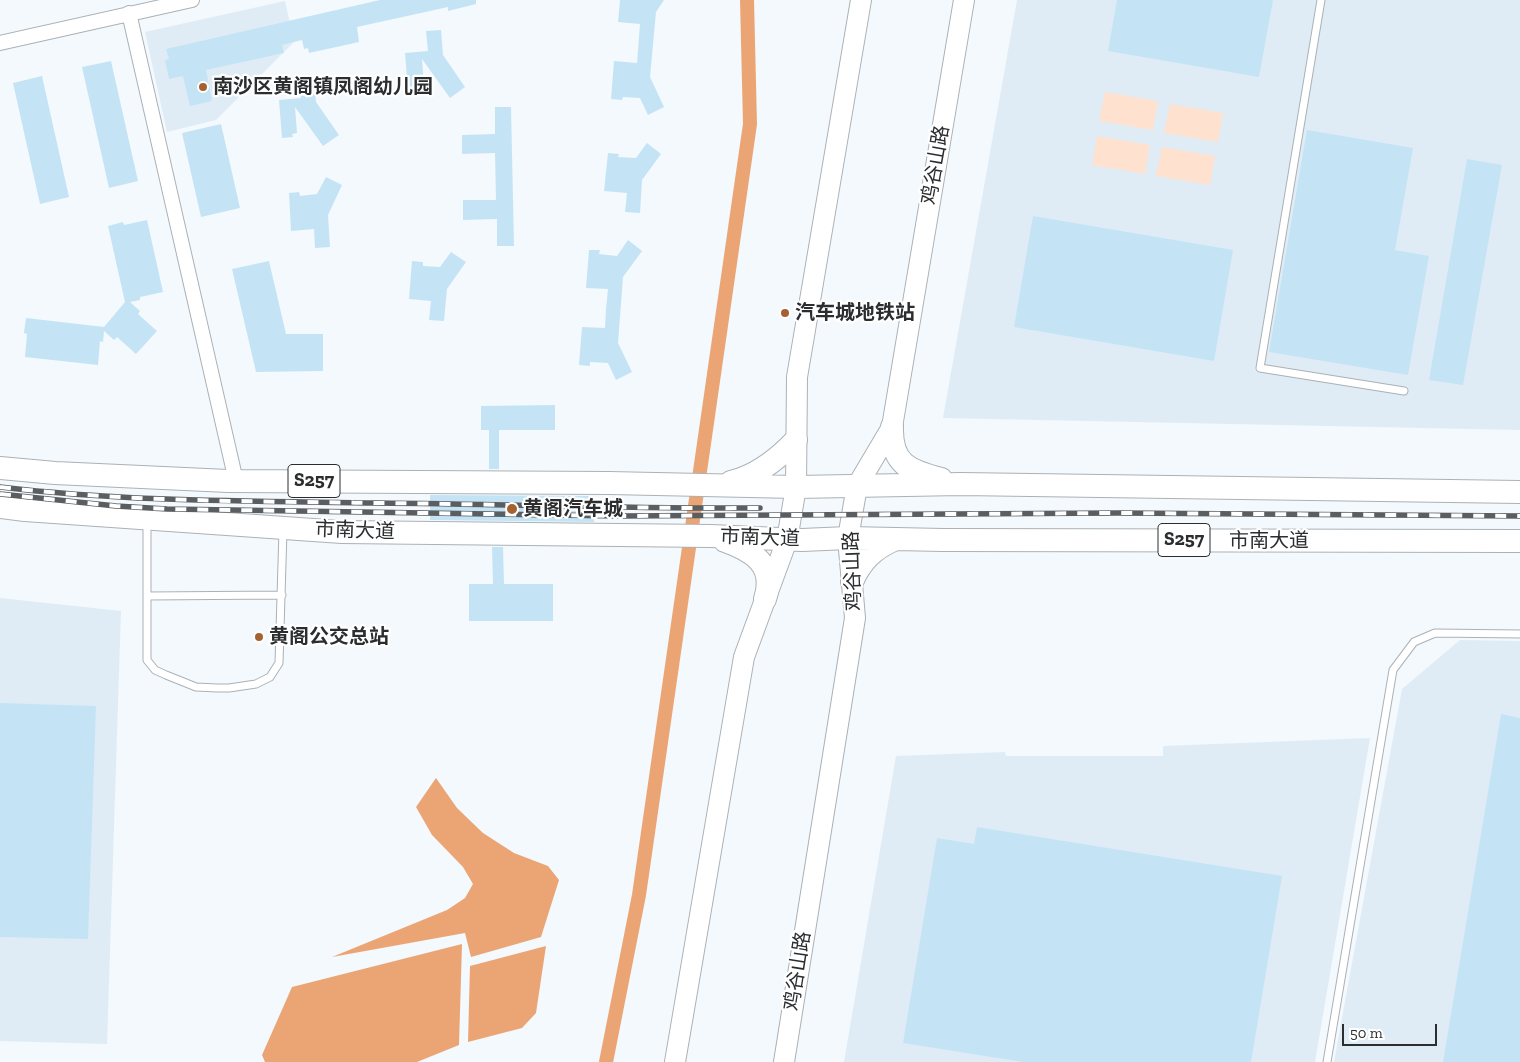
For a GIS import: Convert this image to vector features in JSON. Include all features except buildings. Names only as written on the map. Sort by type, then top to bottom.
[{"type":"main road","points":[[675,1062],[744,658],[787,540],[796,487],[797,377],[861,0]]},
{"type":"main road","name":"鸡谷山路","points":[[784,1062],[855,618],[848,538],[857,486],[892,427],[964,0]]},
{"type":"main road","points":[[892,427],[894,450],[908,468],[918,473],[961,484]]},
{"type":"main road","points":[[715,486],[734,482],[753,474],[784,453],[796,440]]},
{"type":"main road","name":"S257","points":[[0,468],[55,473],[236,481],[765,487],[961,484],[1520,492]]},
{"type":"main road","name":"市南大道","points":[[0,507],[352,532],[711,536],[758,549],[787,540],[848,538],[1520,541]]},
{"type":"main road","points":[[852,582],[864,560],[884,544],[896,539]]},
{"type":"main road","points":[[758,549],[768,578],[768,589],[765,599]]},
{"type":"street","points":[[0,43],[192,0]]},
{"type":"street","points":[[129,13],[236,481]]},
{"type":"lane","points":[[1321,0],[1260,368],[1404,392]]},
{"type":"lane","points":[[147,518],[147,660],[155,670],[196,687],[229,688],[256,684],[270,677],[279,663],[283,528]]},
{"type":"lane","points":[[147,596],[282,595]]},
{"type":"lane","points":[[1327,1062],[1393,670],[1414,642],[1435,633],[1520,634]]},
{"type":"shaded area","points":[[1017,0],[1520,0],[1520,430],[943,418]]},
{"type":"shaded area","name":"南沙区黄阁镇凤阁幼儿园","points":[[285,1],[294,42],[216,120],[167,132],[145,32]]},
{"type":"shaded area","points":[[1105,92],[1158,101],[1153,130],[1099,121]]},
{"type":"shaded area","points":[[1170,104],[1223,113],[1218,142],[1164,133]]},
{"type":"shaded area","points":[[1097,136],[1150,145],[1145,174],[1092,165]]},
{"type":"shaded area","points":[[1162,147],[1215,156],[1210,185],[1156,176]]},
{"type":"shaded area","points":[[0,598],[121,611],[107,1044],[0,1041]]},
{"type":"shaded area","points":[[1460,640],[1520,641],[1520,1062],[1334,1062],[1402,689]]},
{"type":"shaded area","points":[[1370,738],[1315,1062],[844,1062],[896,756],[1005,752],[1006,756],[1163,756],[1163,746]]},
{"type":"shaded area","points":[[436,778],[457,808],[483,833],[514,853],[548,866],[559,880],[541,937],[471,957],[465,933],[332,957],[447,910],[465,898],[473,884],[463,867],[432,835],[416,807]]},
{"type":"shaded area","points":[[462,944],[459,1045],[417,1062],[265,1062],[262,1055],[292,987]]},
{"type":"shaded area","points":[[546,946],[536,1013],[522,1028],[468,1042],[470,966]]},
{"type":"waterway","points":[[606,1062],[639,895],[750,124],[747,0]]},
{"type":"railway","points":[[0,487],[94,496],[189,500],[760,508]]},
{"type":"railway","points":[[0,494],[116,506],[167,509],[619,516],[1119,513],[1520,516]]},
{"type":"place","name":"南沙区黄阁镇凤阁幼儿园","points":[[203,87]]},
{"type":"place","name":"汽车城地铁站","points":[[785,313]]},
{"type":"place","name":"黄阁汽车城","points":[[512,509]]},
{"type":"place","name":"黄阁公交总站","points":[[259,637]]}]
